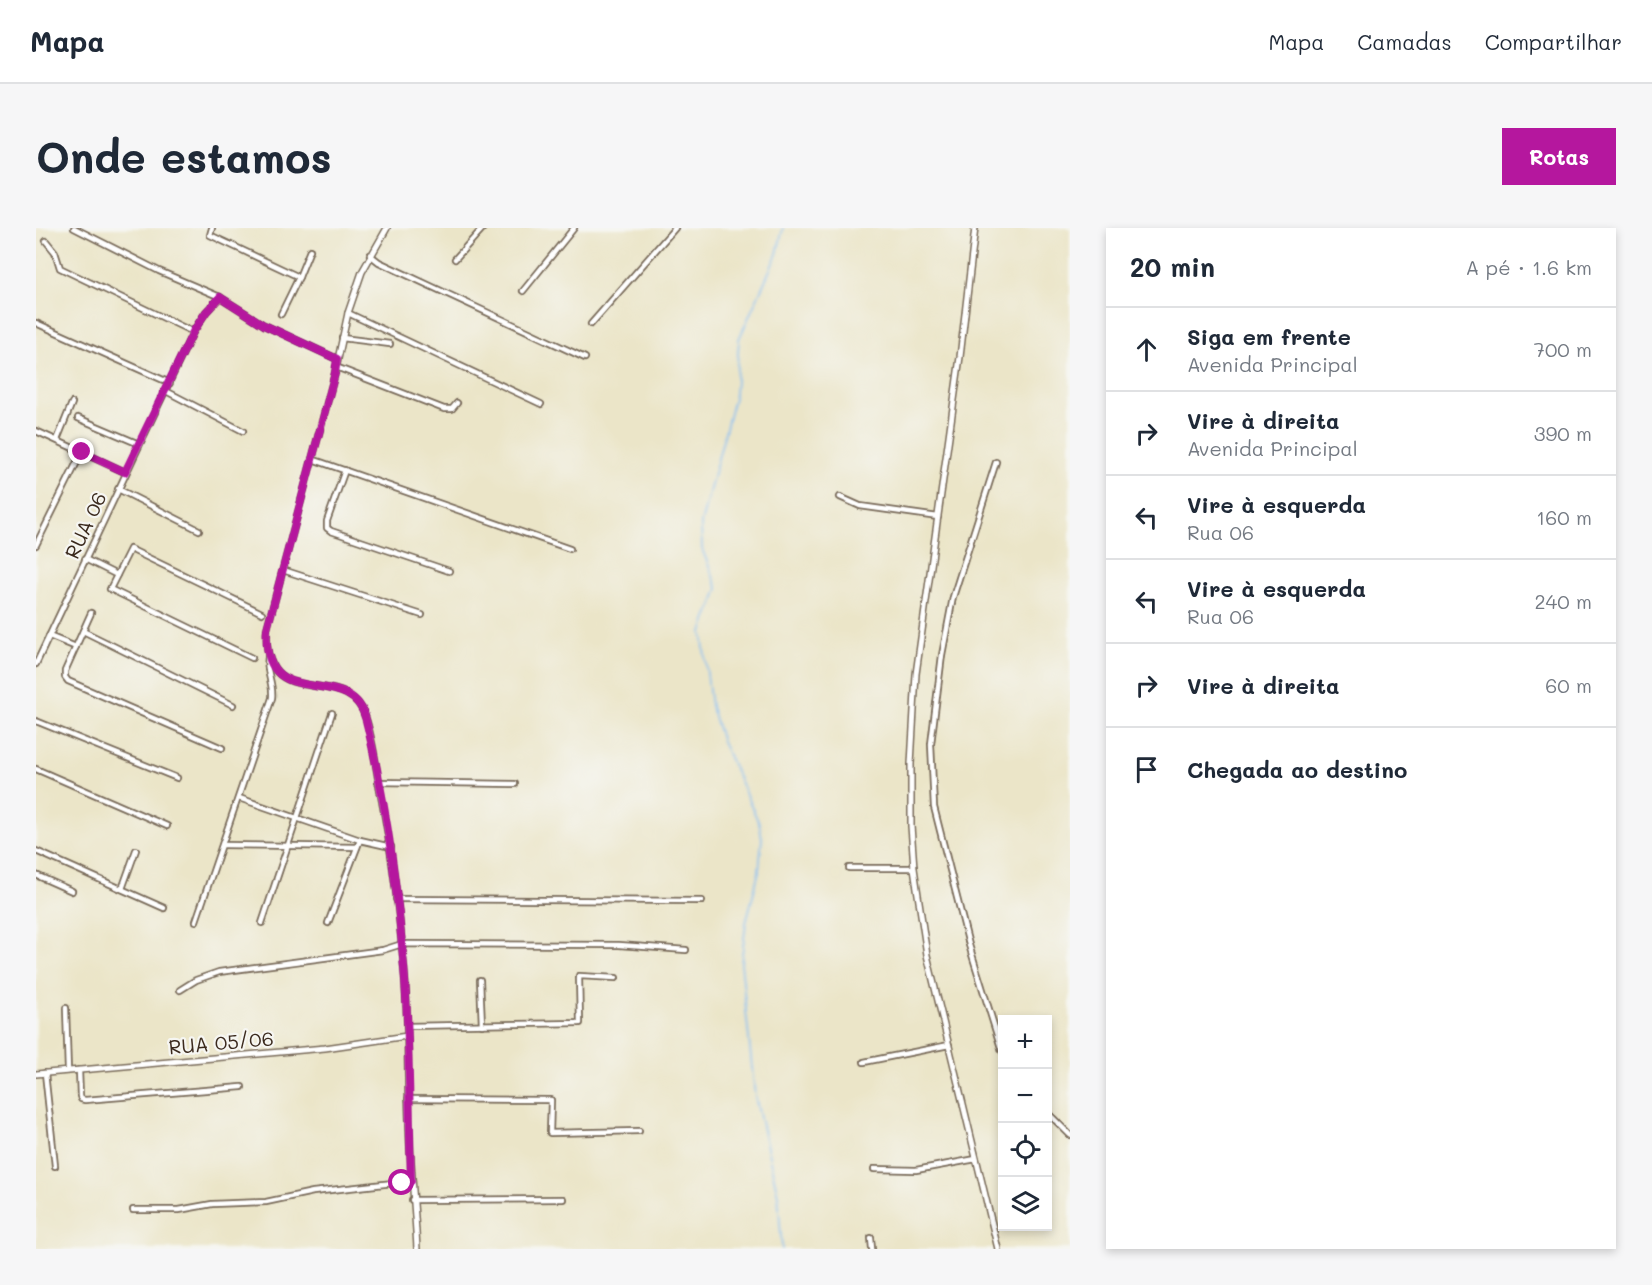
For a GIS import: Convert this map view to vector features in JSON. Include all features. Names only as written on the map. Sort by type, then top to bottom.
[{"type":"street","points":[[74,228],[159,271],[220,297],[264,325],[337,359]]},
{"type":"street","points":[[212,228],[210,235],[299,277]]},
{"type":"street","points":[[196,921],[272,698],[267,664],[267,629],[348,313],[362,272],[387,228]]},
{"type":"street","points":[[455,259],[483,228]]},
{"type":"street","points":[[523,291],[574,228]]},
{"type":"street","points":[[591,324],[675,228]]},
{"type":"street","points":[[975,228],[916,674],[911,764],[911,826],[914,868],[927,955],[998,1249]]},
{"type":"street","points":[[46,241],[55,252],[60,268],[193,332]]},
{"type":"street","points":[[281,314],[310,250]]},
{"type":"street","points":[[370,255],[379,262],[585,358]]},
{"type":"street","name":"RUA 06","points":[[36,664],[193,332],[206,312],[220,297]]},
{"type":"street","points":[[348,313],[541,404]]},
{"type":"street","points":[[36,323],[170,383]]},
{"type":"street","points":[[342,338],[390,344]]},
{"type":"street","points":[[336,367],[444,410],[452,409],[457,403]]},
{"type":"street","points":[[166,392],[243,431]]},
{"type":"street","points":[[57,440],[72,403]]},
{"type":"street","points":[[78,417],[140,444]]},
{"type":"street","points":[[36,431],[125,472]]},
{"type":"street","points":[[36,545],[82,452]]},
{"type":"street","points":[[312,459],[570,549]]},
{"type":"street","points":[[996,462],[953,597],[942,656],[931,744],[934,807],[969,945],[998,1038]]},
{"type":"street","points":[[345,470],[327,528],[448,571]]},
{"type":"street","points":[[118,489],[199,530]]},
{"type":"street","points":[[840,497],[860,506],[938,517]]},
{"type":"street","points":[[252,658],[110,590],[130,549],[262,613]]},
{"type":"street","points":[[85,559],[117,575]]},
{"type":"street","points":[[283,570],[422,615]]},
{"type":"street","points":[[91,613],[65,671],[68,681],[222,748]]},
{"type":"street","points":[[83,631],[233,705]]},
{"type":"street","points":[[49,636],[76,647]]},
{"type":"street","points":[[268,657],[278,672],[290,680],[310,687],[336,689],[355,699],[366,718],[391,847],[402,944],[407,1026],[411,1181],[417,1249]]},
{"type":"street","points":[[262,923],[332,713]]},
{"type":"street","points":[[36,721],[177,778]]},
{"type":"street","points":[[36,769],[167,826]]},
{"type":"street","points":[[378,782],[515,783]]},
{"type":"street","points":[[239,798],[360,840],[391,847]]},
{"type":"street","points":[[328,923],[360,840]]},
{"type":"street","points":[[223,845],[357,848]]},
{"type":"street","points":[[122,889],[136,850]]},
{"type":"street","points":[[36,851],[164,908]]},
{"type":"street","points":[[849,868],[914,868]]},
{"type":"street","points":[[36,874],[72,891]]},
{"type":"street","points":[[396,898],[702,901]]},
{"type":"street","points":[[180,990],[196,980],[219,972],[383,950],[402,944],[619,945],[686,950]]},
{"type":"street","points":[[407,1026],[580,1023],[579,976],[616,978]]},
{"type":"street","points":[[480,980],[482,1025]]},
{"type":"street","points":[[66,1008],[68,1071]]},
{"type":"street","name":"RUA 05/06","points":[[36,1074],[325,1048],[407,1036]]},
{"type":"street","points":[[864,1062],[949,1045]]},
{"type":"street","points":[[78,1070],[80,1096],[85,1100],[242,1087]]},
{"type":"street","points":[[45,1073],[55,1166]]},
{"type":"street","points":[[408,1099],[551,1100],[550,1133],[639,1131]]},
{"type":"street","points":[[1052,1117],[1070,1135]]},
{"type":"street","points":[[874,1169],[916,1170],[976,1159]]},
{"type":"street","points":[[133,1210],[179,1210],[212,1204],[266,1202],[313,1192],[411,1181]]},
{"type":"street","points":[[412,1200],[563,1199]]},
{"type":"street","points":[[871,1238],[873,1249]]},
{"type":"waterway","points":[[782,1249],[778,1195],[755,1096],[741,963],[746,923],[759,871],[762,838],[759,823],[722,742],[711,707],[702,632],[718,589],[702,549],[701,523],[735,394],[739,339],[777,254],[783,228]]},
{"type":"route","points":[[82,452],[125,472],[166,392],[193,332],[206,312],[220,297],[264,325],[337,359],[267,629],[266,646],[268,657],[278,672],[299,684],[336,689],[346,693],[355,699],[366,718],[390,838],[404,968],[411,1181],[402,1183]]}]
